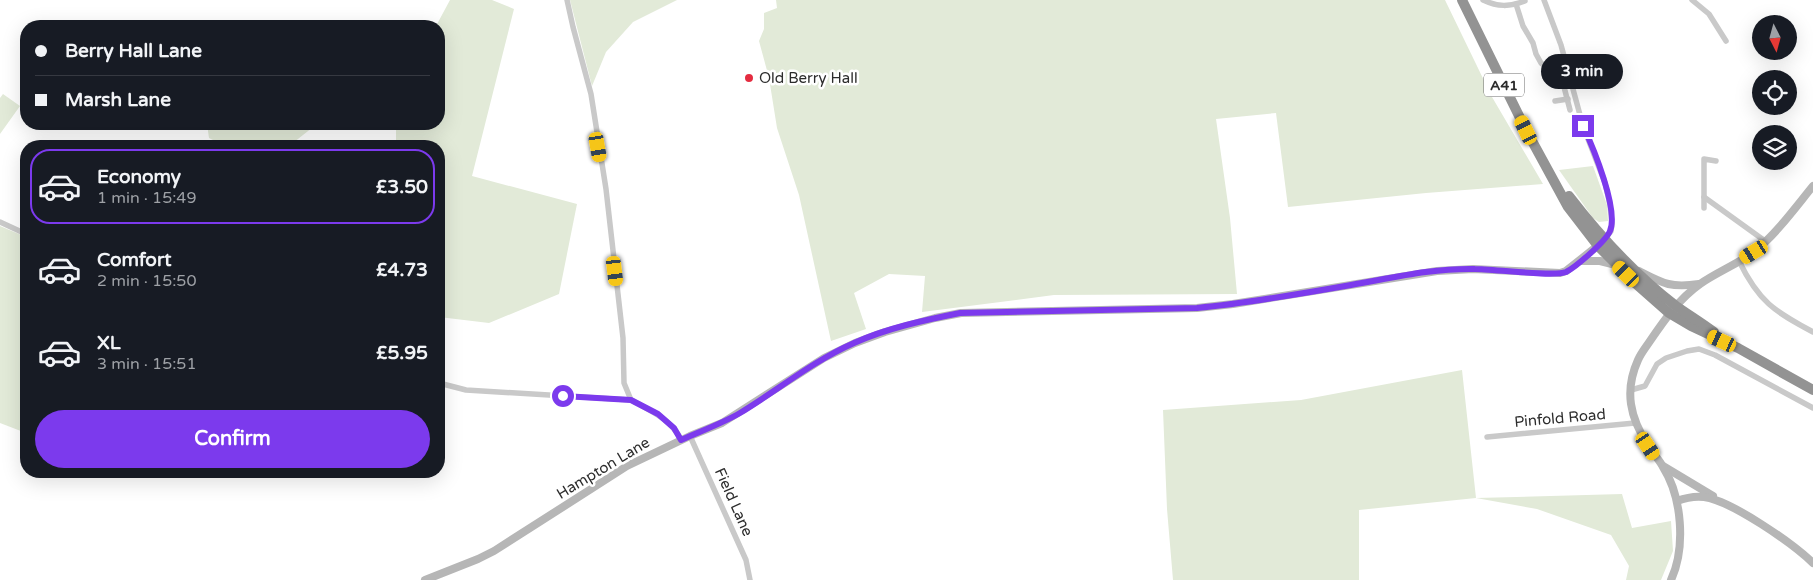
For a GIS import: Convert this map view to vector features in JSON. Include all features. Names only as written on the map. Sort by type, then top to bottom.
[{"type":"highway","name":"A41","points":[[1462,0],[1526,130],[1548,169],[1616,265],[1691,326],[1738,348],[1813,390]]},
{"type":"highway","name":"A41","points":[[1602,243],[1634,268],[1672,309]]},
{"type":"main road","points":[[1672,580],[1680,529],[1677,501],[1663,466],[1635,424],[1630,402],[1638,359],[1672,309],[1699,284],[1754,252],[1813,186]]},
{"type":"main road","name":"Hampton Lane","points":[[425,580],[494,551],[627,466],[722,423],[802,371],[855,343],[894,330],[960,313],[1197,308],[1233,304],[1437,271],[1473,269],[1560,273],[1581,261],[1602,243]]},
{"type":"main road","points":[[1581,261],[1600,261],[1616,265]]},
{"type":"main road","points":[[1634,268],[1669,285],[1699,284]]},
{"type":"main road","points":[[1663,466],[1766,528],[1813,562]]},
{"type":"main road","points":[[1677,501],[1703,496],[1726,504]]},
{"type":"street","points":[[568,0],[573,27],[591,94],[606,189],[623,338],[624,383],[631,400]]},
{"type":"street","points":[[1482,0],[1499,6],[1525,1]]},
{"type":"street","points":[[1544,0],[1561,45],[1583,126],[1592,146],[1610,205],[1611,230],[1602,243]]},
{"type":"street","points":[[1692,0],[1709,14],[1726,41]]},
{"type":"street","points":[[1516,4],[1523,26],[1533,43],[1538,59],[1559,77],[1563,83],[1570,110]]},
{"type":"street","points":[[1555,101],[1568,99]]},
{"type":"street","points":[[1704,208],[1704,159],[1716,161]]},
{"type":"street","points":[[1704,197],[1765,241]]},
{"type":"street","points":[[0,222],[20,231]]},
{"type":"street","points":[[1739,260],[1760,296],[1772,308],[1780,315],[1813,332]]},
{"type":"street","points":[[1631,390],[1645,386],[1661,361],[1687,351],[1699,350],[1715,354],[1813,408]]},
{"type":"street","points":[[445,385],[466,390],[631,400],[658,414],[674,428],[681,440]]},
{"type":"street","name":"Pinfold Road","points":[[1487,437],[1635,424]]},
{"type":"street","name":"Field Lane","points":[[690,436],[746,560],[750,580]]},
{"type":"green space","points":[[450,0],[492,0],[514,9],[472,176],[577,204],[559,294],[489,323],[445,318],[445,140],[396,140],[396,130],[445,130],[445,20],[439,20]]},
{"type":"green space","points":[[570,0],[677,0],[633,22],[606,52],[592,86]]},
{"type":"green space","points":[[776,0],[1445,0],[1492,97],[1543,184],[1426,193],[1288,207],[1276,113],[1216,119],[1230,218],[1237,294],[1054,295],[922,312],[925,276],[889,274],[854,293],[866,329],[831,341],[799,195],[777,128],[769,78],[759,41],[764,29],[764,13],[777,8]]},
{"type":"green space","points":[[3,94],[20,106],[0,134],[0,98]]},
{"type":"green space","points":[[208,130],[309,130],[297,140],[213,140],[209,138]]},
{"type":"green space","points":[[1593,166],[1607,205],[1608,221],[1599,222],[1593,218],[1559,170]]},
{"type":"green space","points":[[0,226],[20,234],[20,431],[0,423]]},
{"type":"green space","points":[[1462,370],[1476,498],[1359,510],[1359,580],[1173,580],[1167,509],[1163,410],[1301,400]]},
{"type":"green space","points":[[1622,494],[1632,528],[1671,521],[1673,551],[1661,580],[1626,580],[1629,566],[1611,535],[1537,509],[1476,498]]},
{"type":"place","name":"Old Berry Hall","points":[[749,78]]},
{"type":"route","points":[[563,396],[631,400],[658,414],[674,428],[681,440],[722,423],[802,371],[855,343],[885,332],[960,313],[1197,308],[1233,304],[1437,271],[1473,269],[1560,273],[1581,261],[1606,239],[1612,224],[1605,183],[1583,126]]}]
